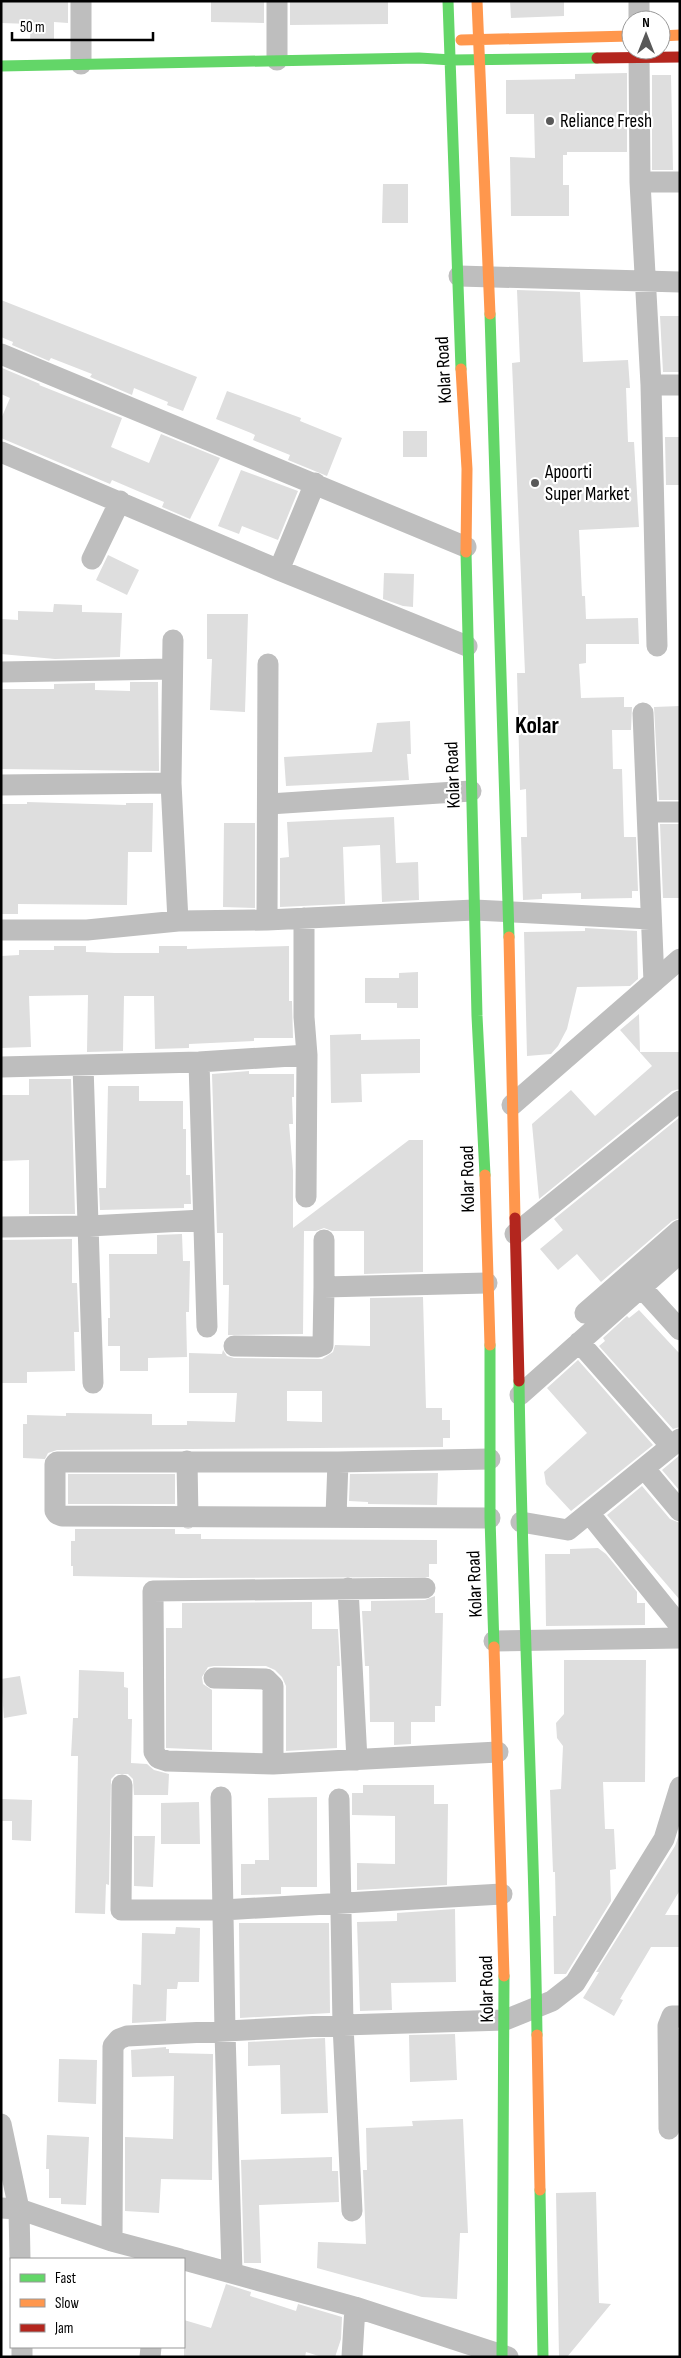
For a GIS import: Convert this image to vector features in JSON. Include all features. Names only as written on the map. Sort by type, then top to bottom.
[{"type":"main road","name":"Kolar Road","points":[[448,1],[452,60],[460,352],[467,469],[466,547],[474,910],[484,1130],[491,1392],[490,1518],[505,2020],[504,2356]]},
{"type":"main road","points":[[477,1],[489,277],[508,913],[520,1395],[520,1522],[528,1641],[543,2357]]},
{"type":"main road","points":[[419,58],[450,40],[621,36]]},
{"type":"main road","points":[[1,66],[419,58],[479,60],[621,54]]},
{"type":"street","points":[[81,1],[81,64]]},
{"type":"street","points":[[277,1],[277,60]]},
{"type":"street","points":[[639,60],[640,182],[651,385],[657,646]]},
{"type":"street","points":[[640,182],[680,182]]},
{"type":"street","points":[[459,276],[680,282]]},
{"type":"street","points":[[1,354],[315,482],[466,547]]},
{"type":"street","points":[[651,385],[680,385]]},
{"type":"street","points":[[1,452],[120,501],[278,570],[468,646]]},
{"type":"street","points":[[278,570],[315,482]]},
{"type":"street","points":[[92,559],[120,501]]},
{"type":"street","points":[[173,640],[171,669],[171,783],[178,921]]},
{"type":"street","points":[[267,920],[269,804],[268,664]]},
{"type":"street","points":[[1,672],[171,669]]},
{"type":"street","points":[[643,713],[654,982]]},
{"type":"street","points":[[1,785],[171,783]]},
{"type":"street","points":[[269,804],[472,791]]},
{"type":"street","points":[[647,812],[680,812]]},
{"type":"street","points":[[1,930],[87,930],[178,921],[267,920],[474,910],[650,919]]},
{"type":"street","points":[[304,918],[304,1017],[307,1055],[306,1197]]},
{"type":"street","points":[[512,1105],[680,959]]},
{"type":"street","points":[[1,1068],[200,1062],[307,1055]]},
{"type":"street","points":[[200,1062],[207,1327]]},
{"type":"street","points":[[83,1065],[93,1383]]},
{"type":"street","points":[[515,1234],[680,1100]]},
{"type":"street","points":[[1,1227],[89,1226],[203,1220]]},
{"type":"street","points":[[585,1314],[680,1230]]},
{"type":"street","points":[[234,1346],[318,1347],[323,1345],[324,1240]]},
{"type":"street","points":[[520,1395],[680,1253]]},
{"type":"street","points":[[324,1287],[487,1282]]},
{"type":"street","points":[[641,1287],[680,1330]]},
{"type":"street","points":[[520,1522],[568,1530],[676,1442],[579,1342]]},
{"type":"street","points":[[490,1458],[338,1462],[187,1461],[56,1463],[55,1511],[62,1516],[490,1518]]},
{"type":"street","points":[[187,1461],[188,1518]]},
{"type":"street","points":[[336,1516],[338,1462]]},
{"type":"street","points":[[644,1468],[680,1512]]},
{"type":"street","points":[[589,1512],[680,1626]]},
{"type":"street","points":[[348,1588],[357,1760]]},
{"type":"street","points":[[425,1588],[153,1590],[154,1752],[158,1758],[167,1761],[273,1764],[498,1752]]},
{"type":"street","points":[[494,1641],[680,1638]]},
{"type":"street","points":[[214,1678],[266,1678],[270,1681],[273,1686],[273,1764]]},
{"type":"street","points":[[122,1785],[121,1910],[223,1910],[502,1894]]},
{"type":"street","points":[[112,2241],[114,2046],[119,2039],[127,2036],[505,2020],[552,2001],[575,1983],[664,1839],[680,1787]]},
{"type":"street","points":[[220,1797],[224,2032],[232,2272]]},
{"type":"street","points":[[339,1799],[343,2026],[352,2210]]},
{"type":"street","points":[[668,2129],[668,2026],[672,2016],[680,2016]]},
{"type":"street","points":[[1,2124],[10,2209],[20,2258]]},
{"type":"street","points":[[10,2209],[154,2256],[171,2258]]},
{"type":"street","points":[[185,2260],[355,2307],[504,2356]]},
{"type":"street","points":[[352,2357],[355,2307]]},
{"type":"building","points":[[1,1],[68,1],[68,23],[54,22],[54,40],[30,40],[31,24],[1,23]]},
{"type":"building","points":[[211,1],[264,1],[264,23],[211,22]]},
{"type":"building","points":[[290,1],[388,1],[388,24],[290,25]]},
{"type":"building","points":[[510,1],[564,1],[564,16],[511,18]]},
{"type":"building","points":[[627,73],[627,152],[567,152],[567,155],[563,155],[563,185],[569,185],[569,216],[511,216],[510,157],[535,158],[534,114],[506,114],[506,80],[575,79],[575,74]]},
{"type":"building","points":[[652,75],[671,75],[673,170],[652,170]]},
{"type":"building","points":[[383,184],[408,184],[408,223],[382,223]]},
{"type":"building","points":[[517,290],[580,292],[583,362],[628,360],[630,388],[626,388],[628,442],[634,442],[639,527],[579,530],[582,596],[585,596],[586,619],[638,618],[639,644],[586,644],[586,663],[579,664],[581,698],[624,697],[624,707],[632,707],[631,730],[612,730],[613,769],[622,769],[624,837],[636,837],[638,891],[632,891],[632,898],[581,899],[581,893],[542,894],[542,899],[523,900],[521,837],[527,837],[526,789],[520,790],[517,673],[525,673],[512,363],[520,362]]},
{"type":"building","points":[[1,300],[197,377],[183,411],[167,405],[168,402],[134,388],[132,395],[90,377],[92,374],[51,358],[49,361],[12,345],[13,342],[1,337]]},
{"type":"building","points":[[660,316],[680,316],[680,372],[663,372]]},
{"type":"building","points":[[2,368],[122,418],[111,447],[149,463],[161,434],[220,458],[190,519],[162,507],[164,502],[112,480],[110,484],[1,438],[1,419],[10,398],[1,394]]},
{"type":"building","points":[[227,391],[301,418],[300,421],[342,438],[327,476],[288,460],[290,455],[253,440],[255,435],[216,419]]},
{"type":"building","points":[[403,431],[427,431],[427,457],[403,457]]},
{"type":"building","points":[[665,437],[680,437],[680,485],[666,485]]},
{"type":"building","points":[[241,470],[298,491],[278,540],[242,526],[239,534],[218,526]]},
{"type":"building","points":[[108,555],[139,570],[127,595],[96,580]]},
{"type":"building","points":[[384,573],[414,574],[413,607],[403,606],[383,599]]},
{"type":"building","points":[[54,604],[82,605],[82,612],[122,613],[120,657],[55,659],[1,654],[1,619],[18,620],[18,611],[53,612]]},
{"type":"building","points":[[207,614],[248,614],[245,712],[210,710],[212,659],[207,659]]},
{"type":"building","points":[[130,682],[158,682],[159,771],[1,769],[1,689],[54,689],[54,684],[95,683],[95,690],[130,691]]},
{"type":"building","points":[[680,706],[680,800],[659,800],[654,707]]},
{"type":"building","points":[[410,721],[411,754],[407,754],[409,780],[286,786],[284,757],[372,752],[377,723]]},
{"type":"building","points":[[27,802],[126,805],[126,803],[153,803],[152,852],[128,852],[127,905],[18,904],[18,914],[1,914],[1,804],[27,804]]},
{"type":"building","points":[[394,817],[396,863],[418,862],[419,900],[382,902],[380,845],[343,847],[345,904],[280,907],[280,858],[289,857],[287,822]]},
{"type":"building","points":[[224,823],[255,823],[255,908],[223,907]]},
{"type":"building","points":[[660,824],[680,824],[680,898],[663,898]]},
{"type":"building","points":[[585,928],[637,931],[638,979],[630,986],[577,987],[567,1029],[558,1046],[551,1054],[527,1056],[524,932],[585,931]]},
{"type":"building","points":[[54,946],[86,946],[86,952],[159,953],[159,946],[187,946],[187,949],[289,946],[289,1001],[292,1001],[293,1038],[254,1038],[254,1041],[189,1044],[189,1048],[155,1049],[154,996],[124,996],[123,1051],[87,1052],[88,995],[29,996],[31,1047],[1,1048],[1,956],[19,955],[19,950],[54,950]]},
{"type":"building","points":[[418,972],[418,1008],[397,1008],[397,1003],[365,1003],[365,978],[399,978],[399,973]]},
{"type":"building","points":[[639,1014],[640,1052],[680,1052],[680,1089],[672,1091],[539,1199],[532,1124],[571,1090],[595,1116],[652,1066],[620,1030]]},
{"type":"building","points":[[361,1034],[361,1040],[420,1039],[420,1073],[361,1074],[362,1102],[331,1103],[330,1035]]},
{"type":"building","points":[[249,1071],[249,1074],[294,1074],[294,1097],[292,1097],[293,1124],[289,1124],[293,1171],[293,1228],[409,1140],[423,1140],[423,1272],[364,1274],[364,1231],[332,1231],[324,1228],[316,1231],[304,1231],[303,1334],[228,1335],[229,1285],[223,1285],[223,1233],[217,1233],[212,1074]]},
{"type":"building","points":[[29,1079],[71,1079],[75,1214],[29,1214],[29,1160],[1,1161],[1,1095],[29,1095]]},
{"type":"building","points":[[108,1086],[139,1086],[139,1101],[183,1101],[183,1129],[186,1129],[186,1175],[190,1175],[191,1204],[184,1204],[184,1208],[100,1210],[99,1188],[106,1188]]},
{"type":"building","points":[[680,1117],[680,1218],[672,1221],[601,1282],[577,1254],[558,1270],[540,1249],[563,1230],[554,1219]]},
{"type":"building","points":[[182,1234],[183,1261],[190,1261],[189,1312],[186,1312],[187,1357],[148,1358],[148,1371],[120,1371],[120,1346],[108,1346],[108,1318],[110,1318],[109,1254],[157,1254],[157,1235]]},
{"type":"building","points":[[72,1239],[72,1283],[77,1283],[79,1332],[74,1332],[75,1371],[27,1372],[27,1383],[1,1383],[1,1240]]},
{"type":"building","points":[[423,1297],[426,1408],[442,1408],[442,1420],[450,1420],[450,1438],[443,1438],[443,1447],[57,1450],[48,1453],[45,1459],[23,1458],[23,1424],[27,1424],[27,1415],[66,1416],[66,1413],[152,1414],[152,1425],[187,1425],[187,1421],[235,1422],[237,1393],[189,1393],[189,1353],[222,1354],[223,1350],[227,1356],[234,1358],[322,1359],[333,1352],[335,1345],[370,1346],[370,1298]],"holes":[[[287,1391],[322,1391],[322,1422],[287,1421]]]},
{"type":"building","points":[[639,1310],[680,1354],[680,1427],[673,1429],[599,1346],[605,1341],[603,1338],[627,1316],[629,1318]]},
{"type":"building","points":[[578,1360],[653,1445],[571,1511],[546,1484],[544,1472],[587,1433],[547,1388]]},
{"type":"building","points":[[680,1455],[680,1491],[662,1470]]},
{"type":"building","points":[[438,1473],[437,1505],[368,1504],[368,1502],[349,1501],[350,1474]]},
{"type":"building","points":[[68,1474],[175,1474],[175,1504],[68,1504]]},
{"type":"building","points":[[642,1486],[670,1519],[680,1523],[680,1600],[607,1515]]},
{"type":"building","points":[[75,1529],[175,1529],[175,1534],[201,1534],[201,1539],[437,1540],[437,1564],[429,1564],[429,1577],[182,1578],[73,1576],[71,1541],[75,1541]]},
{"type":"building","points":[[598,1548],[606,1554],[637,1592],[637,1603],[645,1603],[645,1625],[546,1626],[545,1554],[570,1554],[570,1549]]},
{"type":"building","points":[[435,1596],[435,1613],[443,1613],[441,1706],[435,1706],[435,1722],[411,1722],[411,1744],[394,1745],[394,1722],[370,1722],[369,1666],[365,1666],[362,1611],[371,1611],[371,1601],[425,1600]]},
{"type":"building","points":[[312,1602],[312,1629],[338,1629],[340,1666],[337,1666],[337,1748],[286,1751],[286,1686],[282,1677],[275,1670],[266,1666],[214,1666],[208,1667],[202,1677],[203,1684],[212,1690],[212,1750],[166,1748],[166,1628],[182,1628],[182,1603]]},
{"type":"building","points":[[564,1660],[646,1660],[645,1782],[603,1782],[605,1829],[614,1829],[616,1869],[610,1870],[611,1901],[566,1974],[554,1974],[553,1916],[556,1916],[550,1790],[561,1789],[563,1746],[557,1738],[556,1723],[564,1714]]},
{"type":"building","points":[[79,1670],[124,1672],[124,1687],[128,1688],[128,1719],[132,1719],[131,1763],[147,1764],[154,1770],[169,1774],[168,1795],[134,1795],[133,1779],[128,1774],[116,1774],[111,1779],[109,1885],[106,1884],[105,1914],[75,1913],[78,1756],[71,1756],[73,1718],[78,1718]]},
{"type":"building","points":[[20,1676],[27,1714],[4,1718],[1,1679]]},
{"type":"building","points":[[363,1785],[434,1785],[434,1804],[448,1804],[447,1885],[357,1890],[357,1863],[395,1864],[395,1816],[352,1815],[352,1793],[363,1793]]},
{"type":"building","points":[[317,1797],[317,1887],[281,1887],[281,1894],[241,1895],[241,1864],[255,1864],[255,1860],[269,1860],[268,1798]]},
{"type":"building","points":[[1,1799],[32,1800],[31,1841],[12,1840],[12,1821],[1,1821]]},
{"type":"building","points":[[199,1802],[200,1844],[161,1844],[161,1803]]},
{"type":"building","points":[[680,1832],[680,1890],[665,1915],[680,1915],[680,1947],[651,1947],[620,1999],[623,2000],[614,2016],[583,1998],[599,1972],[596,1972],[675,1846]]},
{"type":"building","points":[[134,1836],[155,1836],[153,1887],[134,1886]]},
{"type":"building","points":[[455,1909],[456,1982],[391,1983],[392,2010],[360,2011],[357,1922],[397,1921],[397,1913]]},
{"type":"building","points":[[239,1923],[329,1923],[330,2013],[240,2018]]},
{"type":"building","points":[[176,1927],[200,1928],[199,1982],[178,1982],[177,1989],[167,1989],[166,2021],[132,2023],[133,1984],[141,1985],[142,1933],[175,1934]]},
{"type":"building","points":[[455,2034],[457,2080],[410,2082],[409,2035]]},
{"type":"building","points":[[325,2038],[328,2113],[281,2114],[280,2065],[248,2066],[248,2042]]},
{"type":"building","points":[[166,2047],[166,2049],[169,2049],[169,2053],[213,2054],[212,2180],[161,2179],[159,2213],[125,2211],[125,2137],[173,2139],[174,2076],[132,2077],[131,2050]]},
{"type":"building","points":[[59,2059],[97,2060],[96,2104],[58,2102]]},
{"type":"building","points":[[463,2119],[468,2233],[460,2233],[457,2299],[422,2297],[317,2268],[318,2242],[366,2244],[363,2170],[367,2170],[366,2128],[413,2126],[412,2121]]},
{"type":"building","points":[[47,2135],[89,2137],[86,2205],[61,2204],[61,2198],[49,2198],[49,2169],[46,2169]]},
{"type":"building","points":[[332,2157],[332,2171],[338,2171],[339,2202],[259,2205],[261,2263],[244,2263],[241,2160]]},
{"type":"building","points":[[596,2192],[599,2303],[611,2304],[567,2357],[559,2357],[556,2193]]},
{"type":"building","points":[[226,2284],[251,2292],[250,2296],[296,2311],[298,2304],[342,2317],[341,2339],[335,2357],[322,2357],[306,2352],[305,2357],[184,2357],[185,2320],[211,2328]]},
{"type":"traffic: fast","points":[[448,1],[461,369]]},
{"type":"traffic: fast","points":[[1,66],[419,58],[452,60],[597,58]]},
{"type":"traffic: fast","points":[[490,314],[509,937]]},
{"type":"traffic: fast","points":[[466,552],[477,1016],[485,1175]]},
{"type":"traffic: fast","points":[[490,1345],[490,1518],[494,1647]]},
{"type":"traffic: fast","points":[[519,1381],[537,2035]]},
{"type":"traffic: fast","points":[[502,2357],[504,1976]]},
{"type":"traffic: fast","points":[[540,2190],[543,2357]]},
{"type":"traffic: slow","points":[[477,1],[490,314]]},
{"type":"traffic: slow","points":[[671,35],[680,35]]},
{"type":"traffic: slow","points":[[461,40],[621,36]]},
{"type":"traffic: slow","points":[[461,369],[467,469],[466,552]]},
{"type":"traffic: slow","points":[[509,937],[515,1218]]},
{"type":"traffic: slow","points":[[485,1175],[490,1345]]},
{"type":"traffic: slow","points":[[494,1647],[504,1976]]},
{"type":"traffic: slow","points":[[537,2035],[540,2190]]},
{"type":"traffic: jam","points":[[597,58],[680,57]]},
{"type":"traffic: jam","points":[[515,1218],[519,1381]]},
{"type":"place","name":"Reliance Fresh","points":[[550,121]]},
{"type":"place","name":"Apoorti Super Market","points":[[535,483]]},
{"type":"district","name":"Kolar","points":[[537,725]]}]
